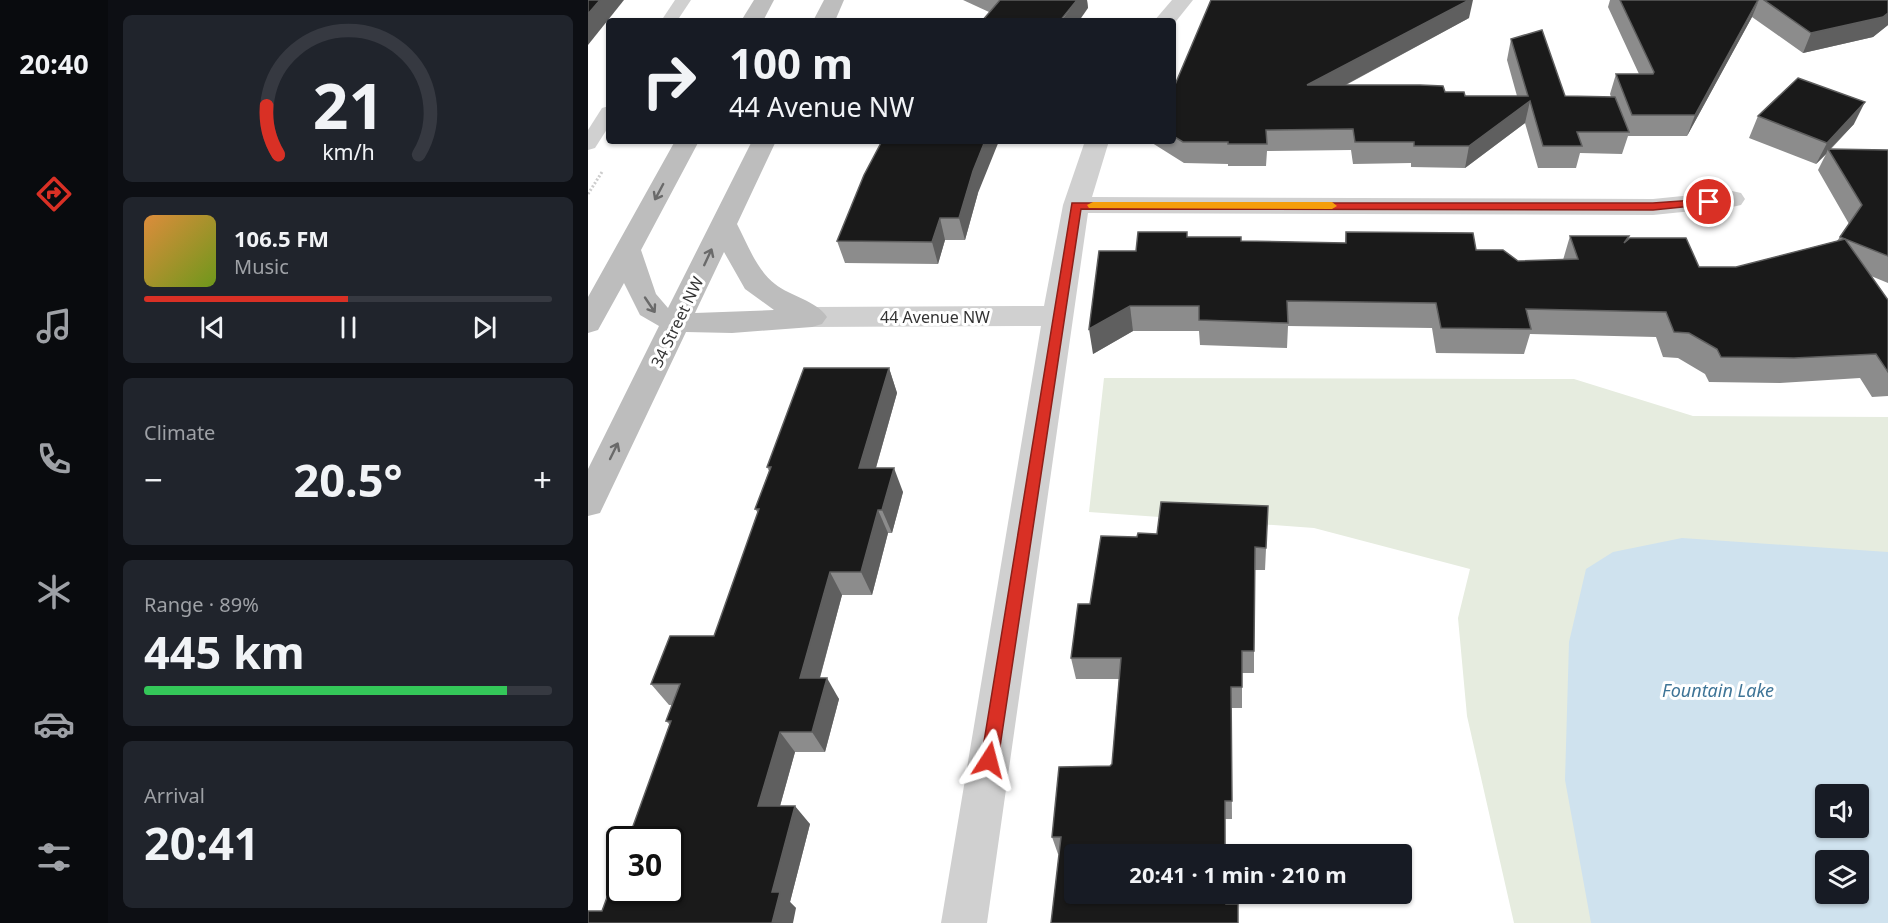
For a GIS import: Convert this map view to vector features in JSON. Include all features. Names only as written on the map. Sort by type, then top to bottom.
[{"type":"main road","points":[[754,18],[764,0]]},
{"type":"main road","points":[[825,18],[834,0]]},
{"type":"main road","points":[[588,323],[685,144]]},
{"type":"main road","name":"34 Street NW","points":[[588,503],[763,144]]},
{"type":"main road","points":[[724,224],[751,281],[770,297],[812,317]]},
{"type":"main road","points":[[628,251],[647,302],[656,314],[678,322],[770,322],[812,317]]},
{"type":"street","points":[[1168,18],[1183,0]]},
{"type":"street","points":[[964,923],[1057,316],[1076,205],[1096,144]]},
{"type":"street","points":[[1076,205],[1653,207],[1732,199]]},
{"type":"street","name":"44 Avenue NW","points":[[812,317],[1057,316]]},
{"type":"lane","points":[[671,18],[683,0]]},
{"type":"lane","points":[[588,144],[606,117]]},
{"type":"shaded area","points":[[1104,378],[1574,379],[1693,416],[1888,417],[1888,923],[1514,923],[1467,716],[1458,618],[1470,569],[1314,528],[1089,512]]},
{"type":"water","name":"Fountain Lake","points":[[1682,538],[1888,552],[1888,923],[1591,923],[1565,780],[1569,642],[1586,569],[1613,552]]},
{"type":"building","points":[[588,0],[600,0],[588,14]]},
{"type":"building","points":[[1000,0],[1077,0],[1062,18],[985,18]]},
{"type":"building","points":[[1211,0],[1469,0],[1307,85],[1443,86],[1445,92],[1464,92],[1465,96],[1528,96],[1511,39],[1542,30],[1565,96],[1615,97],[1629,132],[1577,132],[1582,146],[1543,146],[1530,101],[1469,146],[1414,146],[1414,142],[1355,142],[1353,129],[1266,130],[1267,144],[1183,142],[1176,138],[1176,82]]},
{"type":"building","points":[[1620,0],[1758,0],[1695,115],[1632,115],[1616,74],[1653,74],[1654,72]]},
{"type":"building","points":[[1764,0],[1888,0],[1888,13],[1883,17],[1811,33]]},
{"type":"building","points":[[1798,78],[1865,102],[1827,143],[1758,116]]},
{"type":"building","points":[[880,144],[984,144],[959,218],[940,218],[932,242],[837,241],[864,175]]},
{"type":"building","points":[[1828,149],[1888,150],[1888,256],[1840,237],[1862,205]]},
{"type":"building","points":[[1138,232],[1187,232],[1187,237],[1241,237],[1241,241],[1346,243],[1346,232],[1473,233],[1476,250],[1503,250],[1518,261],[1578,259],[1570,236],[1629,236],[1624,243],[1630,238],[1686,238],[1699,267],[1736,267],[1845,239],[1888,300],[1888,372],[1876,354],[1794,358],[1721,357],[1717,349],[1689,333],[1674,332],[1666,312],[1526,309],[1531,329],[1441,328],[1436,303],[1287,301],[1288,323],[1199,320],[1199,306],[1130,306],[1089,329],[1099,251],[1136,251]]},
{"type":"building","points":[[804,368],[889,368],[859,468],[894,468],[882,510],[878,510],[861,572],[830,572],[800,678],[827,678],[812,732],[780,732],[758,806],[795,806],[772,892],[780,892],[772,923],[588,923],[588,911],[602,911],[606,900],[606,904],[684,904],[684,826],[633,826],[671,721],[666,721],[680,684],[651,684],[670,636],[714,636],[759,509],[755,509],[771,467],[767,467]]},
{"type":"building","points":[[1161,502],[1268,506],[1266,548],[1255,547],[1254,651],[1242,651],[1242,687],[1231,687],[1232,801],[1225,801],[1225,844],[1064,844],[1064,904],[1238,904],[1238,923],[1051,923],[1061,837],[1052,837],[1059,767],[1110,766],[1112,764],[1121,658],[1071,658],[1078,604],[1090,604],[1101,536],[1137,537],[1138,533],[1157,534]]},
{"type":"slow traffic","points":[[1093,205],[1332,206]]},
{"type":"route","points":[[989,760],[1076,205],[1653,207],[1709,202]]}]
